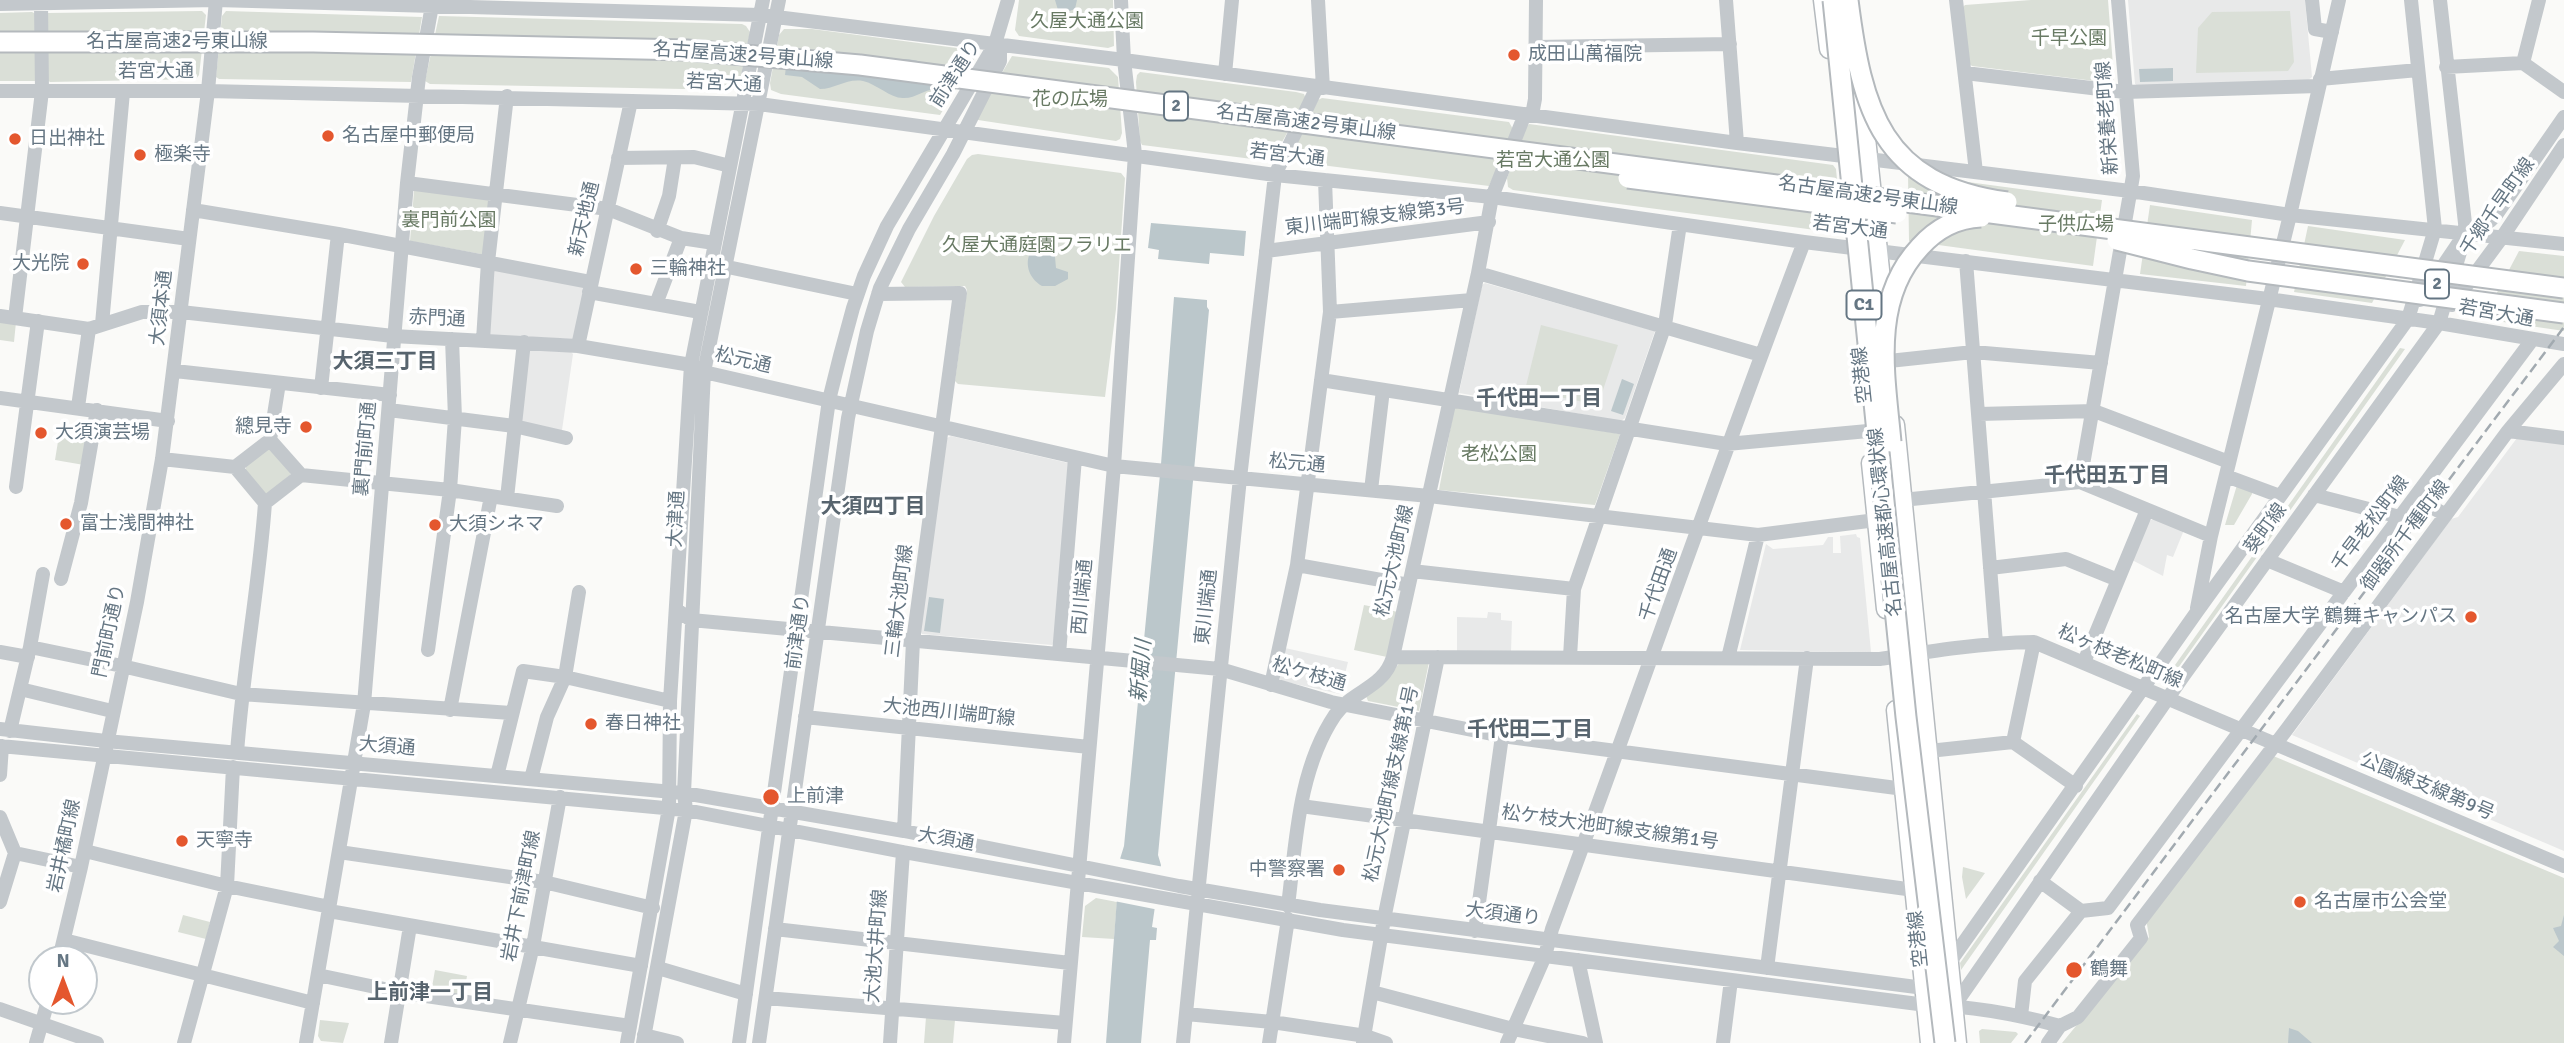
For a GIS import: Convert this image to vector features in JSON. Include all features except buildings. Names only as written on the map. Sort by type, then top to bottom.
[{"type":"highway","name":"名古屋高速都心環状線","points":[[1833,0],[1895,610],[1945,1043]]},
{"type":"highway","points":[[1850,0],[1860,78],[1879,127],[1898,153],[1921,173],[1959,192],[1990,200],[2167,223],[2345,256],[2564,285]]},
{"type":"highway","name":"名古屋高速2号東山線","points":[[0,42],[327,42],[687,50],[778,56],[2564,285]]},
{"type":"highway","name":"名古屋高速2号東山線","points":[[0,55],[313,55],[686,63],[858,77],[2564,300]]},
{"type":"highway","points":[[1895,610],[1899,583],[1898,549],[1885,362],[1886,314],[1894,286],[1909,259],[1923,243],[1949,225],[1984,217],[2040,223],[2248,271],[2564,313]]},
{"type":"main road","name":"空港線","points":[[1823,0],[1930,1043]]},
{"type":"main road","name":"空港線","points":[[1850,0],[1879,251],[1902,500],[1927,650],[1929,751],[1957,1043]]},
{"type":"street","points":[[0,4],[216,0],[619,5],[760,15],[1124,60],[1737,144],[2130,191],[2290,215],[2564,244]]},
{"type":"street","name":"大須本通","points":[[151,529],[175,371],[216,0]]},
{"type":"street","name":"大津通","points":[[627,1043],[669,808],[670,701],[691,365],[764,0]]},
{"type":"street","name":"大津通","points":[[644,1039],[686,810],[684,793],[696,620],[704,372],[730,267],[779,0]]},
{"type":"street","points":[[995,44],[1008,0]]},
{"type":"street","name":"西川端通","points":[[1064,1043],[1114,466],[1135,154],[1124,60],[1121,0]]},
{"type":"street","points":[[1225,74],[1232,0]]},
{"type":"street","points":[[1318,0],[1320,87]]},
{"type":"street","name":"松元大池町線","points":[[1269,1043],[1301,806],[1315,752],[1326,729],[1343,705],[1383,678],[1393,657],[1489,222],[1492,197],[1535,99],[1536,0]]},
{"type":"street","points":[[1726,0],[1737,144]]},
{"type":"street","points":[[1956,0],[1976,172]]},
{"type":"street","name":"新栄養老町線","points":[[2080,482],[2133,176],[2118,0]]},
{"type":"street","points":[[2312,0],[2315,29],[2332,32]]},
{"type":"street","points":[[2196,613],[2211,536],[2290,215],[2339,0]]},
{"type":"street","name":"葵町線","points":[[1925,997],[2408,319],[2435,229],[2411,0]]},
{"type":"street","name":"葵町線","points":[[1954,1006],[2168,697],[2439,323],[2466,232],[2440,0]]},
{"type":"street","points":[[2523,63],[2539,0]]},
{"type":"street","points":[[15,318],[42,91],[41,3]]},
{"type":"street","name":"裏門前町通","points":[[306,1043],[363,704],[407,183],[417,96],[433,3]]},
{"type":"street","name":"前津通り","points":[[739,1043],[829,400],[858,294],[887,226],[995,44],[1000,53],[1000,61],[909,229],[878,294],[867,331],[788,830],[759,1043]]},
{"type":"street","points":[[1536,47],[1730,44]]},
{"type":"street","points":[[2446,67],[2523,63],[2564,92]]},
{"type":"street","points":[[1965,73],[2125,92],[2319,82],[2418,69]]},
{"type":"street","name":"東川端通","points":[[1183,1043],[1240,478],[1275,175],[1320,87]]},
{"type":"street","name":"若宮大通","points":[[0,91],[208,91],[743,102],[1275,175],[1492,197],[1804,242],[2268,299],[2564,344]]},
{"type":"street","points":[[78,407],[96,326],[111,227],[123,92]]},
{"type":"street","points":[[483,340],[488,262],[507,96]]},
{"type":"street","name":"新天地通","points":[[578,346],[631,101]]},
{"type":"street","name":"千郷千早町線","points":[[2408,319],[2466,232],[2497,215],[2564,117]]},
{"type":"street","name":"千郷千早町線","points":[[2439,323],[2503,236],[2564,145]]},
{"type":"street","points":[[618,158],[694,157],[730,166]]},
{"type":"street","points":[[657,231],[669,196],[676,158]]},
{"type":"street","points":[[1271,685],[1297,565],[1330,313],[1325,180]]},
{"type":"street","points":[[407,183],[608,209],[657,231],[714,243]]},
{"type":"street","points":[[193,210],[488,262],[656,304],[700,312]]},
{"type":"street","points":[[0,213],[189,239]]},
{"type":"street","name":"東川端町線支線第3号","points":[[1266,251],[1489,222]]},
{"type":"street","points":[[1570,657],[1574,589],[1665,325],[1680,224]]},
{"type":"street","points":[[321,388],[338,234]]},
{"type":"street","points":[[656,304],[681,238]]},
{"type":"street","name":"千代田通","points":[[1543,961],[1727,444],[1804,242]]},
{"type":"street","points":[[1966,261],[1996,643]]},
{"type":"street","points":[[710,263],[858,294]]},
{"type":"street","points":[[1478,273],[1761,355]]},
{"type":"street","name":"三輪大池町線","points":[[878,294],[960,293],[913,640],[904,831]]},
{"type":"street","points":[[1330,313],[1472,300]]},
{"type":"street","name":"赤門通","points":[[96,326],[142,312],[181,312],[393,336],[578,346],[691,365]]},
{"type":"street","points":[[0,316],[96,326]]},
{"type":"street","points":[[16,487],[38,321]]},
{"type":"street","points":[[428,649],[450,490],[455,418],[452,339]]},
{"type":"street","name":"千早老松町線","points":[[2081,911],[2108,908],[2532,340]]},
{"type":"street","points":[[507,498],[524,342]]},
{"type":"street","points":[[1889,361],[1973,352],[2101,363]]},
{"type":"street","name":"御器所千種町線","points":[[2060,1026],[2078,1017],[2141,938],[2137,925],[2508,431],[2564,364]]},
{"type":"street","name":"松元通","points":[[691,365],[704,372],[1114,466],[1429,496],[1758,534],[1876,520]]},
{"type":"street","points":[[175,371],[321,388],[455,418],[514,426],[566,438]]},
{"type":"street","points":[[1321,380],[1727,444],[1868,431]]},
{"type":"street","points":[[162,459],[235,467],[270,440],[279,383]]},
{"type":"street","points":[[1370,490],[1383,390]]},
{"type":"street","points":[[0,398],[168,421]]},
{"type":"street","points":[[61,579],[83,496],[97,410]]},
{"type":"street","points":[[1979,414],[2094,411],[2227,469],[2280,496]]},
{"type":"street","points":[[2508,431],[2564,438]]},
{"type":"street","points":[[270,440],[301,475],[450,490],[556,506]]},
{"type":"street","points":[[1059,654],[1075,458]]},
{"type":"street","points":[[184,1043],[227,886],[241,694],[252,627],[265,503],[235,467]]},
{"type":"street","points":[[265,503],[301,475]]},
{"type":"street","points":[[1876,520],[1902,500],[2080,482],[2211,536]]},
{"type":"street","points":[[2314,495],[2400,517]]},
{"type":"street","points":[[450,709],[491,496]]},
{"type":"street","points":[[2415,498],[2446,515]]},
{"type":"street","points":[[2084,662],[2147,510]]},
{"type":"street","name":"門前町通り","points":[[106,741],[151,529]]},
{"type":"street","points":[[1728,658],[1758,534]]},
{"type":"street","points":[[1990,568],[2066,559],[2118,580]]},
{"type":"street","points":[[2267,560],[2344,592]]},
{"type":"street","points":[[1297,565],[1410,578],[1574,589]]},
{"type":"street","points":[[5,730],[20,690],[43,574]]},
{"type":"street","points":[[531,779],[547,717],[565,677],[579,592]]},
{"type":"street","points":[[677,610],[696,620]]},
{"type":"street","name":"松ケ枝通","points":[[696,620],[1220,669],[1343,705],[1502,736],[1904,789]]},
{"type":"street","points":[[2013,742],[2034,642]]},
{"type":"street","name":"松ヶ枝老松町線","points":[[1393,657],[1891,657],[1927,650],[2034,642],[2243,729],[2280,738]]},
{"type":"street","points":[[0,652],[29,652],[122,666],[241,694],[511,713]]},
{"type":"street","name":"松元大池町線支線第1号","points":[[1365,1039],[1384,919],[1438,657]]},
{"type":"street","points":[[1767,968],[1807,658]]},
{"type":"street","points":[[497,776],[523,671],[565,677],[670,701]]},
{"type":"street","points":[[20,690],[112,711]]},
{"type":"street","name":"大池西川端町線","points":[[805,718],[1089,747]]},
{"type":"street","name":"大須通","points":[[5,730],[106,741],[235,760],[353,770],[497,776],[668,791],[770,810]]},
{"type":"street","points":[[1475,931],[1502,736]]},
{"type":"street","name":"公園線支線第9号","points":[[2280,738],[2564,866]]},
{"type":"street","name":"岩井橘町線","points":[[63,945],[85,851],[106,741]]},
{"type":"street","points":[[1929,751],[2013,742],[2076,786]]},
{"type":"street","points":[[0,775],[1,746]]},
{"type":"street","name":"大須通","points":[[1,746],[103,757],[235,760]]},
{"type":"street","name":"大須通","points":[[353,770],[560,797],[686,810],[769,826]]},
{"type":"street","name":"岩井下前津町線","points":[[510,1043],[533,946],[560,797]]},
{"type":"street","name":"松ケ枝大池町線支線第1号","points":[[1301,806],[1914,890]]},
{"type":"street","points":[[770,810],[791,813]]},
{"type":"street","name":"大須通","points":[[791,813],[904,831],[1078,874]]},
{"type":"street","points":[[0,817],[15,853],[0,902]]},
{"type":"street","points":[[769,826],[788,830]]},
{"type":"street","name":"大須通","points":[[788,830],[903,852],[1078,874]]},
{"type":"street","points":[[85,851],[227,886],[410,926],[641,966]]},
{"type":"street","points":[[339,852],[544,882],[653,908]]},
{"type":"street","name":"大池大井町線","points":[[890,1043],[903,852]]},
{"type":"street","points":[[15,853],[81,867]]},
{"type":"street","name":"大須通り","points":[[1078,874],[1288,912],[1381,935],[1543,961],[1578,960],[1731,980],[1925,997]]},
{"type":"street","points":[[2021,1016],[2025,981],[2081,911],[2040,880]]},
{"type":"street","name":"大須通り","points":[[1288,912],[1384,919],[1767,968],[1925,997]]},
{"type":"street","points":[[391,1043],[410,926]]},
{"type":"street","points":[[775,929],[1070,963]]},
{"type":"street","points":[[64,940],[313,1003]]},
{"type":"street","points":[[1578,960],[1596,1043]]},
{"type":"street","points":[[1510,1036],[1543,961]]},
{"type":"street","points":[[658,968],[746,993]]},
{"type":"street","points":[[318,975],[399,992],[630,1026]]},
{"type":"street","points":[[1723,1043],[1731,980]]},
{"type":"street","points":[[1372,992],[1510,1036],[1583,1043]]},
{"type":"street","points":[[1925,997],[1954,1006],[2021,1016],[2060,1026],[2048,1043]]},
{"type":"street","points":[[766,998],[1065,1023]]},
{"type":"street","points":[[0,1009],[97,1043]]},
{"type":"street","points":[[1186,1014],[1272,1023],[1385,1043]]},
{"type":"street","points":[[36,1043],[44,1015]]},
{"type":"street","points":[[644,1039],[677,1043]]},
{"type":"shaded area","points":[[2128,0],[2305,0],[2312,77],[2307,81],[2138,86],[2135,84]]},
{"type":"shaded area","points":[[491,269],[584,284],[586,289],[574,339],[488,335]]},
{"type":"shaded area","points":[[1485,283],[1655,331],[1625,418],[1621,421],[1459,393],[1482,285]]},
{"type":"shaded area","points":[[530,350],[573,354],[562,430],[521,424],[527,352]]},
{"type":"shaded area","points":[[951,436],[1068,463],[1056,642],[1052,645],[922,634],[920,631],[947,438]]},
{"type":"shaded area","name":"名古屋大学 鶴舞キャンパス","points":[[2517,438],[2564,444],[2564,851],[2292,735],[2451,519],[2458,517]]},
{"type":"shaded area","points":[[2156,518],[2184,530],[2173,557],[2167,555],[2163,576],[2132,560],[2149,521]]},
{"type":"shaded area","points":[[1856,534],[1860,538],[1871,652],[1740,650],[1766,544],[1773,549],[1823,545],[1828,537],[1833,537],[1833,553],[1841,553],[1840,536]]},
{"type":"shaded area","points":[[1488,612],[1501,613],[1501,620],[1512,621],[1511,652],[1457,652],[1457,617],[1487,618]]},
{"type":"shaded area","points":[[1285,648],[1348,662],[1340,694],[1282,681],[1278,676]]},
{"type":"green space","name":"久屋大通公園","points":[[1019,0],[1113,0],[1114,46],[1108,48],[1019,36],[1015,30]]},
{"type":"green space","name":"千早公園","points":[[2031,0],[2108,0],[2114,79],[2111,83],[1972,66],[1968,63],[1962,8],[1965,5]]},
{"type":"green space","points":[[202,11],[206,15],[199,75],[196,79],[47,80],[47,13]]},
{"type":"green space","points":[[226,11],[422,17],[411,82],[219,79],[216,77],[222,16]]},
{"type":"green space","points":[[2290,11],[2294,62],[2288,71],[2196,73],[2198,28],[2212,12]]},
{"type":"green space","points":[[0,13],[36,14],[38,78],[35,81],[0,81]]},
{"type":"green space","points":[[439,16],[742,24],[750,32],[739,86],[734,90],[430,84],[425,81]]},
{"type":"green space","points":[[784,29],[812,29],[972,50],[976,56],[940,115],[781,94],[771,90],[770,83],[779,35]]},
{"type":"green space","name":"花の広場","points":[[1012,56],[1109,68],[1118,77],[1122,133],[1120,139],[1116,141],[978,120],[977,115]]},
{"type":"green space","points":[[1140,72],[1296,92],[1304,94],[1306,99],[1272,160],[1142,145],[1136,82]]},
{"type":"green space","name":"若宮大通公園","points":[[1322,98],[1509,122],[1514,131],[1489,186],[1297,162],[1291,155],[1318,100]]},
{"type":"green space","name":"若宮大通公園","points":[[1529,124],[1833,165],[1836,169],[1842,231],[1838,233],[1513,190],[1508,187],[1507,178]]},
{"type":"green space","name":"久屋大通庭園フラリエ","points":[[978,154],[1121,173],[1125,178],[1116,309],[1105,397],[958,384],[955,381],[967,290],[965,286],[905,287],[901,282],[934,216],[967,159]]},
{"type":"green space","name":"子供広場","points":[[1908,174],[2102,200],[2093,266],[1909,241]]},
{"type":"green space","name":"裏門前公園","points":[[417,188],[489,198],[486,255],[410,241],[414,191]]},
{"type":"green space","points":[[2150,205],[2252,220],[2246,286],[2140,274]]},
{"type":"green space","points":[[2308,226],[2405,240],[2372,303],[2294,292]]},
{"type":"green space","points":[[2519,251],[2564,256],[2564,331],[2483,319]]},
{"type":"green space","points":[[0,320],[16,322],[14,342],[0,340]]},
{"type":"green space","points":[[1541,325],[1618,345],[1598,405],[1525,390]]},
{"type":"green space","points":[[2400,348],[2405,349],[2178,668],[2175,665]]},
{"type":"green space","name":"老松公園","points":[[1458,406],[1620,434],[1595,505],[1439,490],[1454,409]]},
{"type":"green space","points":[[61,423],[89,427],[84,465],[55,460]]},
{"type":"green space","points":[[268,448],[291,472],[267,494],[246,471],[246,466]]},
{"type":"green space","points":[[2237,485],[2252,490],[2252,494],[2234,525],[2225,525]]},
{"type":"green space","points":[[1364,605],[1398,612],[1387,657],[1354,650]]},
{"type":"green space","points":[[1400,662],[1429,662],[1419,711],[1368,701],[1366,696],[1385,683]]},
{"type":"green space","points":[[2137,714],[2140,716],[1961,970],[1960,963]]},
{"type":"green space","points":[[2271,755],[2564,878],[2564,1043],[2062,1043],[2149,937],[2146,918]]},
{"type":"green space","points":[[1963,867],[1985,873],[1966,899],[1962,877]]},
{"type":"green space","points":[[1096,898],[1117,902],[1114,939],[1082,937],[1085,906]]},
{"type":"green space","points":[[183,915],[210,922],[206,939],[178,932]]},
{"type":"green space","points":[[435,970],[467,976],[463,999],[431,993]]},
{"type":"green space","points":[[926,1017],[955,1020],[953,1043],[924,1043]]},
{"type":"green space","points":[[320,1020],[349,1023],[343,1043],[321,1041],[318,1036]]},
{"type":"green space","points":[[1982,1029],[2018,1034],[2011,1043],[1980,1043],[1979,1031]]},
{"type":"water","points":[[1055,0],[1077,0],[1075,9],[1064,13],[1058,10]]},
{"type":"water","points":[[788,51],[885,64],[894,60],[910,59],[952,74],[942,90],[931,90],[909,98],[899,98],[863,81],[820,89],[802,77],[785,75]]},
{"type":"water","points":[[2173,68],[2173,81],[2140,82],[2139,69]]},
{"type":"water","points":[[1151,223],[1246,231],[1244,256],[1210,253],[1209,264],[1158,259],[1159,250],[1148,248]]},
{"type":"water","points":[[1050,242],[1054,246],[1056,268],[1068,272],[1068,279],[1055,286],[1042,286],[1030,274],[1028,258],[1033,248]]},
{"type":"water","name":"新堀川","points":[[1174,297],[1207,300],[1209,310],[1158,855],[1161,865],[1152,927],[1157,928],[1156,940],[1150,940],[1141,1043],[1106,1043],[1120,859],[1124,846],[1161,464]]},
{"type":"water","points":[[1622,379],[1634,384],[1623,415],[1611,411]]},
{"type":"water","points":[[929,597],[944,599],[940,633],[924,631]]},
{"type":"water","points":[[2564,915],[2564,956],[2553,947],[2559,941],[2553,928],[2561,926]]},
{"type":"water","points":[[2289,1028],[2298,1031],[2312,1043],[2288,1043]]},
{"type":"pier","points":[[1117,858],[1164,867],[1159,910],[1114,901]]},
{"type":"railway","points":[[2025,1043],[2564,327]]},
{"type":"place","name":"成田山萬福院","points":[[1514,55]]},
{"type":"place","name":"名古屋中郵便局","points":[[328,136]]},
{"type":"place","name":"日出神社","points":[[15,139]]},
{"type":"place","name":"極楽寺","points":[[140,155]]},
{"type":"place","name":"大光院","points":[[83,264]]},
{"type":"place","name":"三輪神社","points":[[636,269]]},
{"type":"place","name":"總見寺","points":[[306,427]]},
{"type":"place","name":"大須演芸場","points":[[41,433]]},
{"type":"place","name":"富士浅間神社","points":[[66,524]]},
{"type":"place","name":"大須シネマ","points":[[435,525]]},
{"type":"place","name":"名古屋大学 鶴舞キャンパス","points":[[2471,617]]},
{"type":"place","name":"春日神社","points":[[591,724]]},
{"type":"place","name":"上前津","points":[[771,797]]},
{"type":"place","name":"天寧寺","points":[[182,841]]},
{"type":"place","name":"中警察署","points":[[1339,870]]},
{"type":"place","name":"名古屋市公会堂","points":[[2300,902]]},
{"type":"place","name":"鶴舞","points":[[2074,970]]},
{"type":"district","name":"大須三丁目","points":[[385,362]]},
{"type":"district","name":"千代田一丁目","points":[[1539,399]]},
{"type":"district","name":"千代田五丁目","points":[[2107,476]]},
{"type":"district","name":"大須四丁目","points":[[873,507]]},
{"type":"district","name":"千代田二丁目","points":[[1530,730]]},
{"type":"district","name":"上前津一丁目","points":[[430,993]]}]
